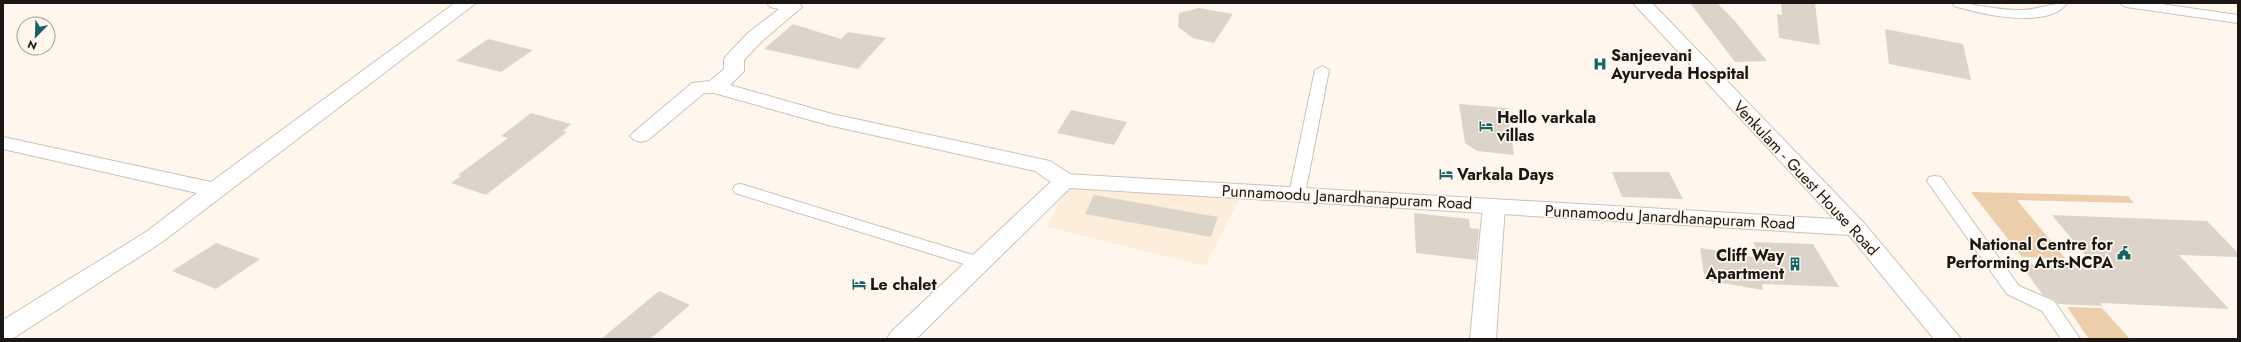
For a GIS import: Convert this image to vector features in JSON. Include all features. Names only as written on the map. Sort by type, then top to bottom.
[{"type":"street","points":[[3,332],[154,237],[467,3]]},
{"type":"street","points":[[715,87],[734,71],[734,59],[755,37],[793,7],[776,3]]},
{"type":"street","name":"Venkulam - Guest House Road","points":[[1642,3],[1856,228],[1948,339]]},
{"type":"street","points":[[641,136],[700,87],[715,87],[828,119],[1042,166],[1065,181],[900,339]]},
{"type":"street","points":[[3,143],[215,190]]},
{"type":"street","name":"Punnamoodu Janardhanapuram Road","points":[[1065,181],[1856,228]]},
{"type":"street","points":[[1483,339],[1494,206]]},
{"type":"lane","points":[[1959,3],[1998,13],[2024,14],[2045,12],[2058,6],[2060,3]]},
{"type":"lane","points":[[2126,3],[2238,19]]},
{"type":"lane","points":[[1297,194],[1322,70]]},
{"type":"lane","points":[[1934,181],[2013,290],[2048,306],[2071,339]]},
{"type":"lane","points":[[741,189],[980,263]]},
{"type":"shaded area","points":[[1069,182],[1242,194],[1205,266],[1047,227]]},
{"type":"shaded area","points":[[1971,192],[2128,196],[2134,203],[2017,200],[2065,258],[2022,257]]},
{"type":"shaded area","points":[[2067,307],[2102,308],[2130,339],[2089,339]]},
{"type":"building","points":[[1690,3],[1717,3],[1734,20],[1767,61],[1735,62]]},
{"type":"building","points":[[1781,3],[1815,3],[1820,45],[1779,38],[1777,14],[1782,15]]},
{"type":"building","points":[[1199,8],[1233,14],[1214,43],[1193,38],[1178,27],[1179,13]]},
{"type":"building","points":[[793,24],[841,39],[848,32],[886,38],[858,69],[764,49]]},
{"type":"building","points":[[1885,29],[1963,44],[1971,80],[1889,64]]},
{"type":"building","points":[[488,39],[533,50],[501,72],[456,61]]},
{"type":"building","name":"Hello varkala villas","points":[[1459,104],[1507,108],[1514,155],[1477,151],[1465,143]]},
{"type":"building","points":[[1071,110],[1127,122],[1114,145],[1057,133]]},
{"type":"building","points":[[531,113],[571,124],[563,131],[567,132],[486,195],[451,183],[461,176],[458,175],[508,138],[501,136]]},
{"type":"building","points":[[1612,172],[1669,172],[1683,199],[1622,197]]},
{"type":"building","points":[[1094,195],[1218,217],[1211,237],[1085,214]]},
{"type":"building","points":[[1414,213],[1469,219],[1470,228],[1479,229],[1476,260],[1416,253]]},
{"type":"building","name":"National Centre for Performing Arts-NCPA","points":[[2052,215],[2207,221],[2238,253],[2238,257],[2179,255],[2229,309],[2100,303],[2102,306],[2058,304],[2055,300],[2043,295],[2020,264],[2095,267]]},
{"type":"building","points":[[1753,242],[1813,244],[1839,287],[1762,284],[1763,290],[1705,280],[1700,248],[1761,258]]},
{"type":"building","points":[[216,243],[260,259],[216,289],[172,271]]},
{"type":"building","points":[[659,291],[690,305],[650,339],[601,339]]},
{"type":"place","name":"Sanjeevani Ayurveda Hospital","points":[[1600,64]]},
{"type":"place","name":"Hello varkala villas","points":[[1486,126]]},
{"type":"place","name":"Varkala Days","points":[[1446,174]]},
{"type":"place","name":"National Centre for Performing Arts-NCPA","points":[[2124,253]]},
{"type":"place","name":"Cliff Way Apartment","points":[[1795,264]]},
{"type":"place","name":"Le chalet","points":[[859,284]]}]
